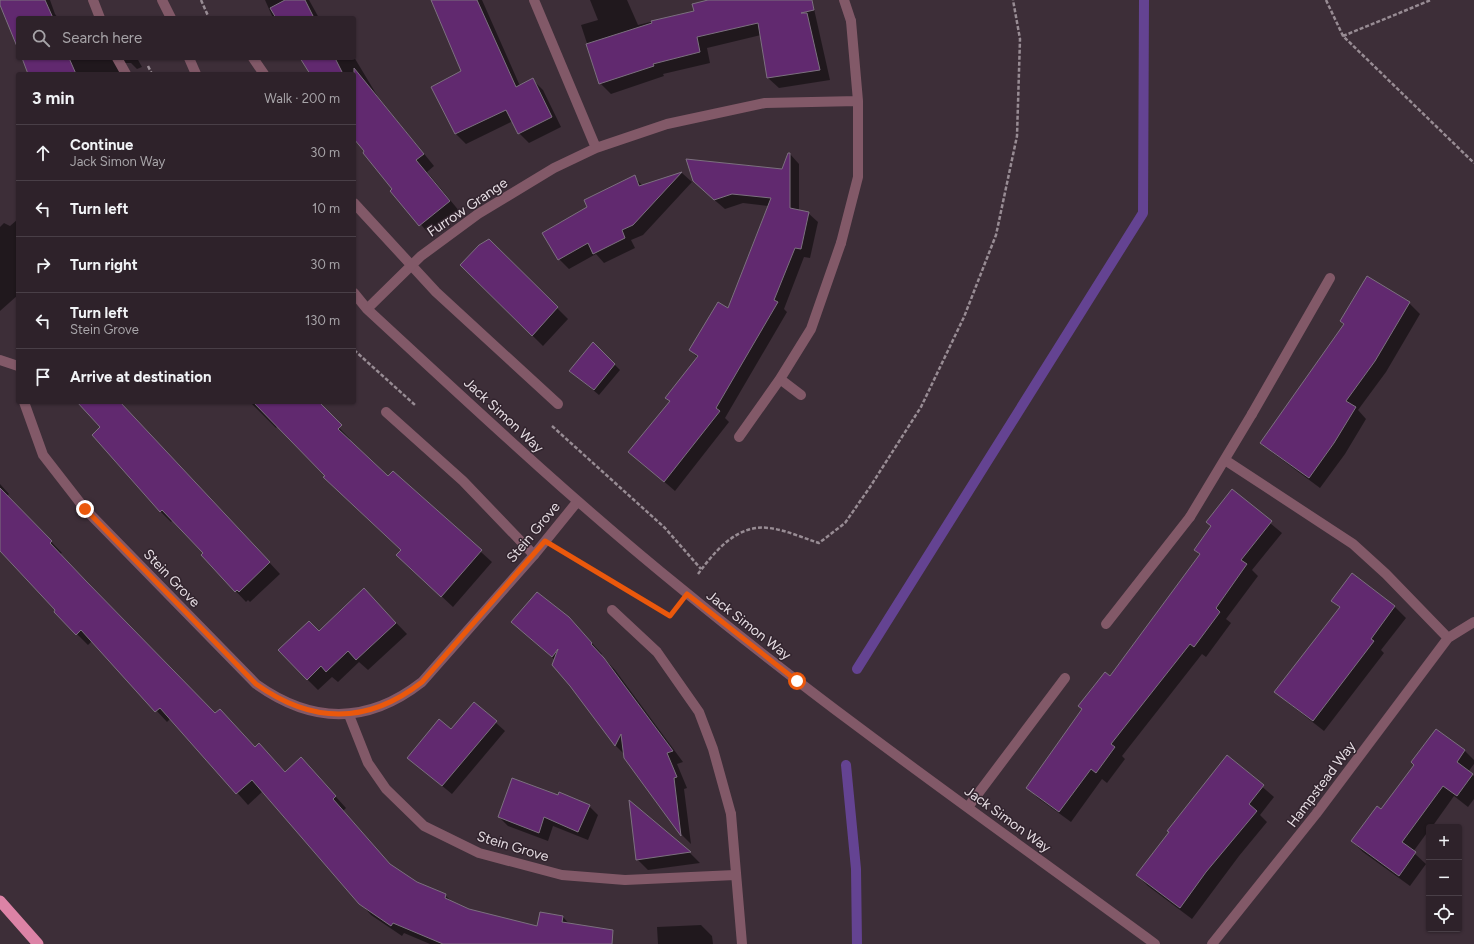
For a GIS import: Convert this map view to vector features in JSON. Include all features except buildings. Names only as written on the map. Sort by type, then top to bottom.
[{"type":"highway","points":[[0,902],[38,944]]},
{"type":"street","points":[[93,0],[99,16]]},
{"type":"street","points":[[162,0],[170,16]]},
{"type":"street","points":[[534,0],[596,148]]},
{"type":"street","points":[[739,437],[780,379],[811,329],[841,244],[858,176],[858,101],[851,21],[844,0]]},
{"type":"street","points":[[118,60],[125,72]]},
{"type":"street","points":[[190,60],[195,72]]},
{"type":"street","points":[[254,60],[263,72]]},
{"type":"street","name":"Furrow Grange","points":[[368,309],[421,256],[478,214],[554,168],[596,148],[667,124],[765,103],[858,101]]},
{"type":"street","points":[[356,205],[412,264],[436,292],[558,404]]},
{"type":"street","points":[[1106,624],[1190,517],[1252,414],[1330,278]]},
{"type":"street","name":"Jack Simon Way","points":[[356,296],[368,309],[577,502],[685,593],[797,681],[900,758],[1155,944]]},
{"type":"street","points":[[0,360],[16,365]]},
{"type":"street","points":[[780,379],[802,395]]},
{"type":"street","name":"Stein Grove","points":[[25,404],[43,455],[85,509],[256,684],[268,692],[309,712],[349,715],[378,707],[403,696],[422,682],[534,555],[577,502]]},
{"type":"street","points":[[386,412],[463,481],[534,555]]},
{"type":"street","points":[[1225,460],[1353,544],[1386,574],[1448,638]]},
{"type":"street","points":[[612,610],[657,652],[699,712],[713,749],[731,814],[742,944]]},
{"type":"street","name":"Hampstead Way","points":[[1212,944],[1316,814],[1448,638],[1474,622]]},
{"type":"street","points":[[968,807],[1065,678]]},
{"type":"street","name":"Stein Grove","points":[[349,715],[368,763],[386,789],[424,826],[479,853],[570,876],[625,880],[735,875]]},
{"type":"path","points":[[201,0],[208,16]]},
{"type":"path","points":[[545,541],[670,616],[706,562],[728,540],[750,528],[770,528],[819,543],[845,523],[921,407],[964,317],[996,235],[1017,136],[1020,39],[1013,0]]},
{"type":"path","points":[[1326,0],[1343,36],[1474,163]]},
{"type":"path","points":[[1343,36],[1431,0]]},
{"type":"path","points":[[356,352],[417,407]]},
{"type":"waterway","points":[[857,669],[1143,213],[1144,0]]},
{"type":"waterway","points":[[846,765],[856,869],[857,944]]},
{"type":"route","points":[[85,509],[256,684],[268,692],[309,712],[349,715],[378,707],[403,696],[422,682],[545,541],[670,616],[687,594],[797,681]]}]
